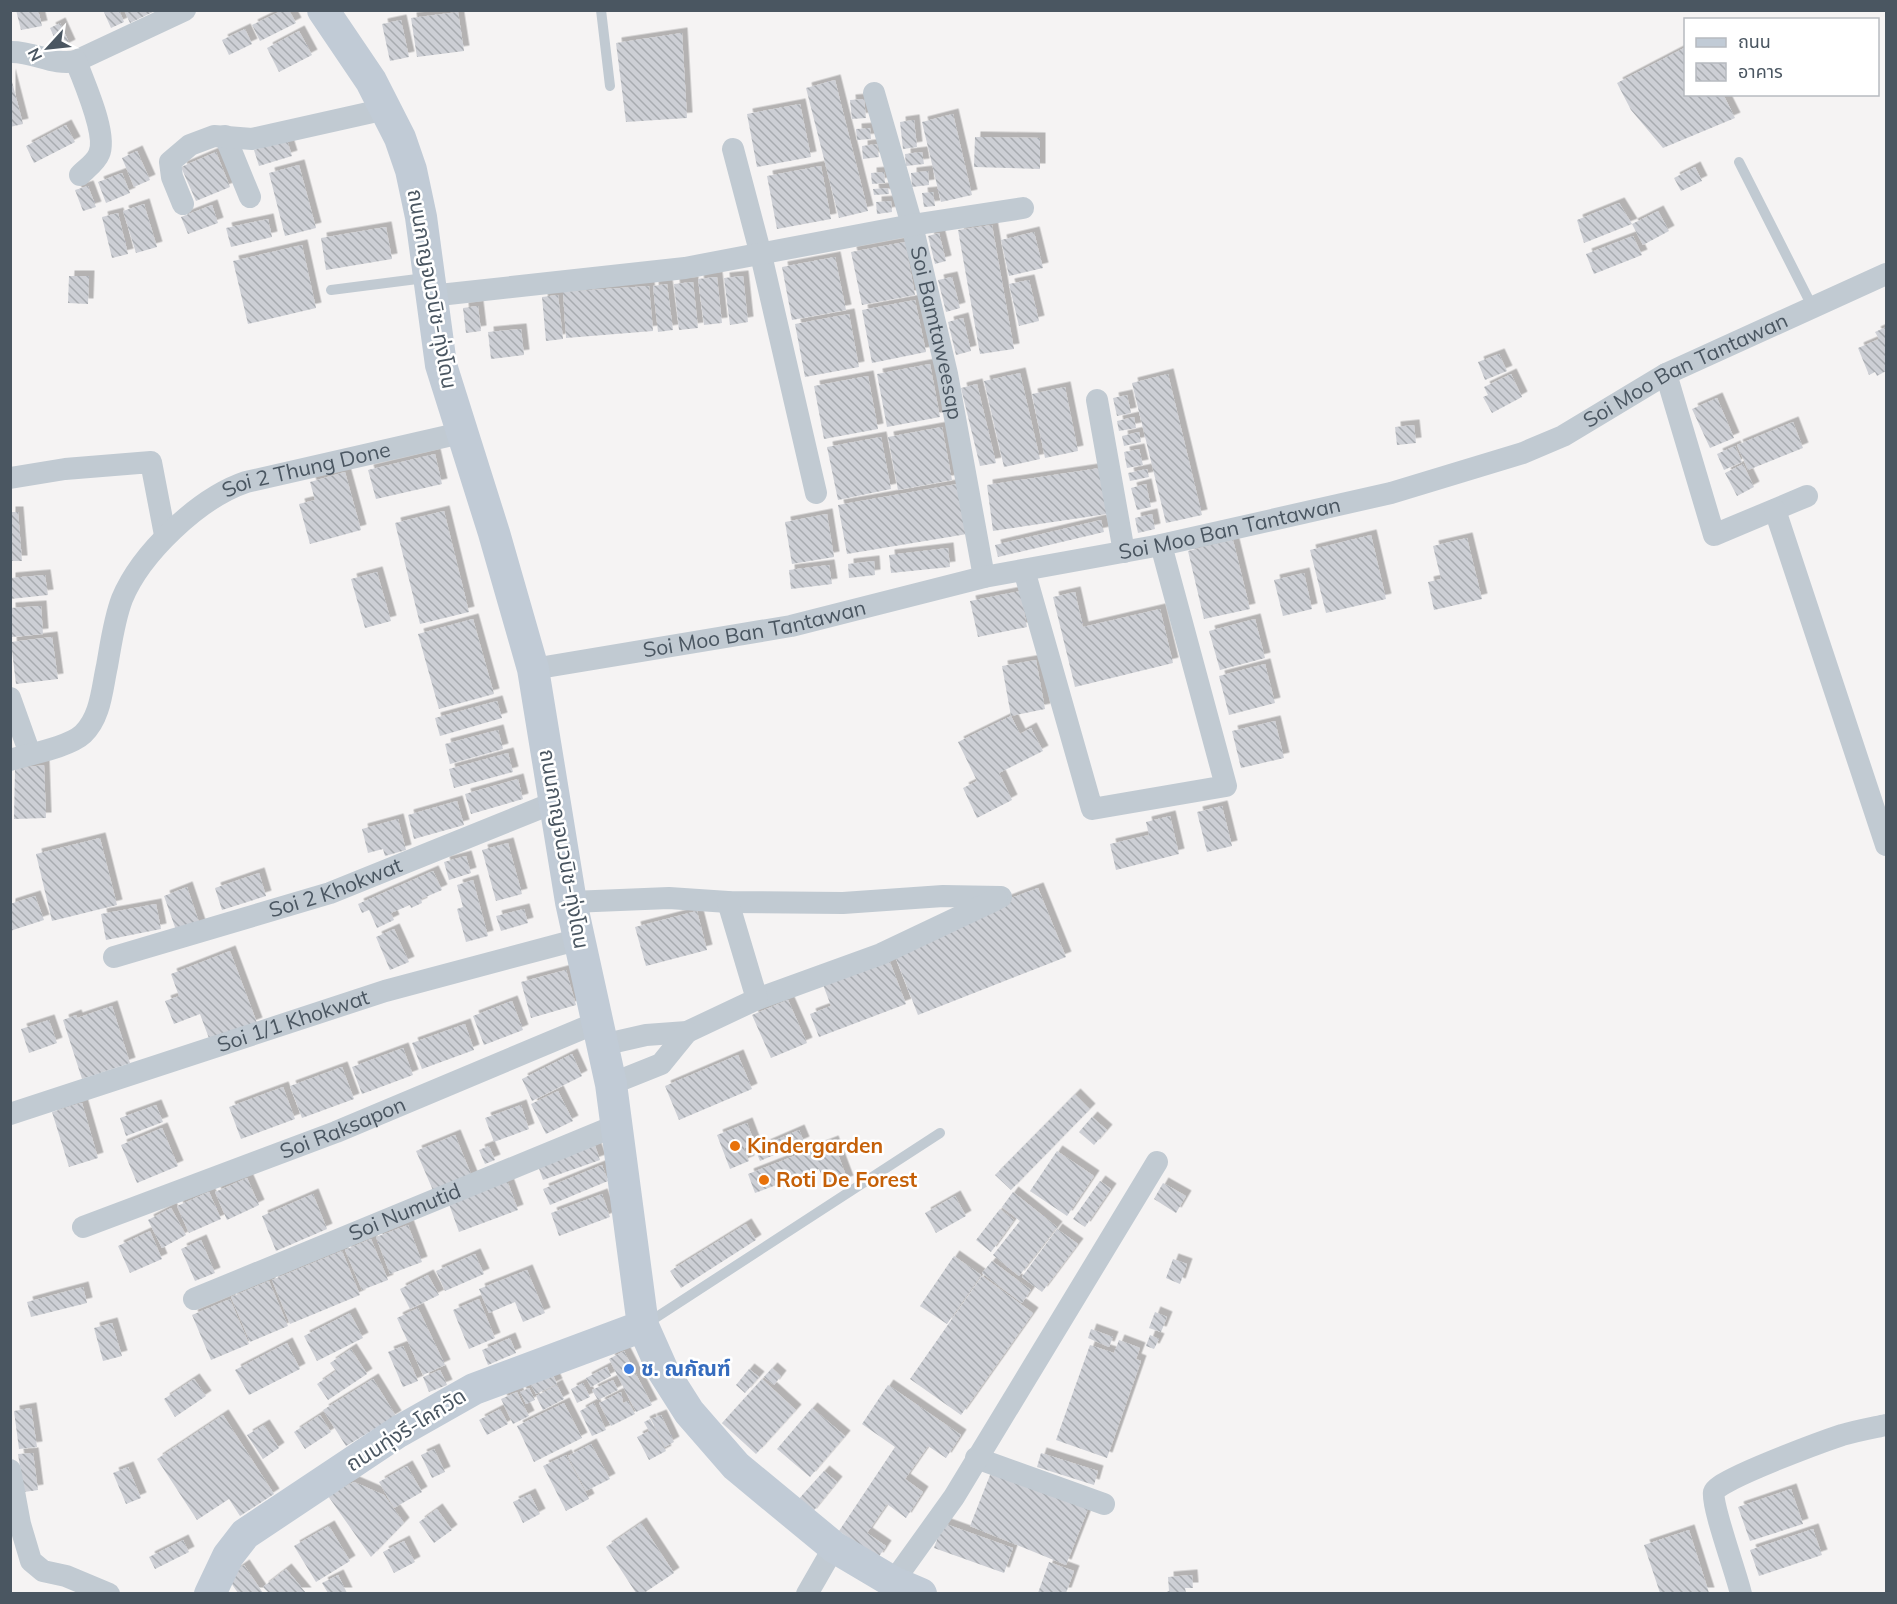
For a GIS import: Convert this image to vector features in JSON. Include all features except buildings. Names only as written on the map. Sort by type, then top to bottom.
[{"type":"street","points":[[10,52],[32,54],[57,63],[76,61],[185,10]]},
{"type":"street","name":"ถนนกาญจนวนิช-ทุ่งโดน","points":[[333,14],[386,109],[411,170],[421,217],[441,365],[494,533],[533,669],[553,803],[571,902],[611,1084],[643,1326],[663,1371],[699,1426],[736,1466],[834,1547],[907,1588]]},
{"type":"street","points":[[76,61],[100,132],[101,144],[99,154],[80,175]]},
{"type":"street","name":"Soi Bamtaweesap","points":[[874,93],[912,225],[947,374],[984,577]]},
{"type":"street","points":[[183,204],[172,177],[170,162],[190,145],[214,136],[262,138],[386,109]]},
{"type":"street","points":[[225,136],[250,197]]},
{"type":"street","points":[[733,149],[761,255],[816,493]]},
{"type":"street","points":[[430,287],[685,268],[912,225],[1023,208]]},
{"type":"street","name":"Soi Moo Ban Tantawan","points":[[533,669],[791,626],[984,577],[1161,545],[1391,493],[1522,453],[1563,436],[1666,374],[1887,274]]},
{"type":"street","points":[[1666,374],[1714,535],[1807,496]]},
{"type":"street","points":[[1097,400],[1124,552]]},
{"type":"street","name":"Soi 2 Thung Done","points":[[20,757],[74,741],[93,721],[121,601],[137,573],[165,535],[234,486],[461,433]]},
{"type":"street","points":[[10,478],[65,469],[151,462],[165,535]]},
{"type":"street","points":[[1775,510],[1887,845]]},
{"type":"street","points":[[1024,570],[1092,809],[1226,786],[1161,545]]},
{"type":"street","points":[[10,698],[20,757]]},
{"type":"street","name":"Soi 2 Khokwat","points":[[114,957],[330,893],[553,803]]},
{"type":"street","points":[[571,902],[669,898],[728,902],[843,903],[943,896],[1001,897],[881,954],[757,999],[687,1032],[662,1064],[611,1084]]},
{"type":"street","points":[[728,902],[757,999]]},
{"type":"street","name":"Soi 1/1 Khokwat","points":[[10,1114],[386,991],[580,939]]},
{"type":"street","name":"Soi Raksapon","points":[[83,1227],[600,1034],[646,1035],[687,1032]]},
{"type":"street","name":"Soi Numutid","points":[[194,1299],[617,1125]]},
{"type":"street","points":[[907,1588],[948,1506],[976,1458],[1157,1162]]},
{"type":"street","name":"ถนนทุ่งรี-โคกวัด","points":[[210,1593],[228,1556],[245,1534],[398,1432],[488,1382],[643,1326]]},
{"type":"street","points":[[1741,1593],[1714,1502],[1716,1487],[1734,1476],[1825,1441],[1887,1425]]},
{"type":"street","points":[[976,1458],[1104,1504]]},
{"type":"street","points":[[10,1470],[20,1524],[31,1561],[43,1571],[66,1576],[109,1593]]},
{"type":"street","points":[[807,1593],[834,1547]]},
{"type":"lane","points":[[601,10],[610,86]]},
{"type":"lane","points":[[1739,162],[1812,306]]},
{"type":"lane","points":[[330,290],[430,287]]},
{"type":"lane","points":[[643,1326],[940,1133]]},
{"type":"place","name":"Kindergarden","points":[[735,1146]]},
{"type":"place","name":"Roti De Forest","points":[[764,1180]]},
{"type":"place","name":"ช. ณกัณฑ์","points":[[629,1369]]}]
